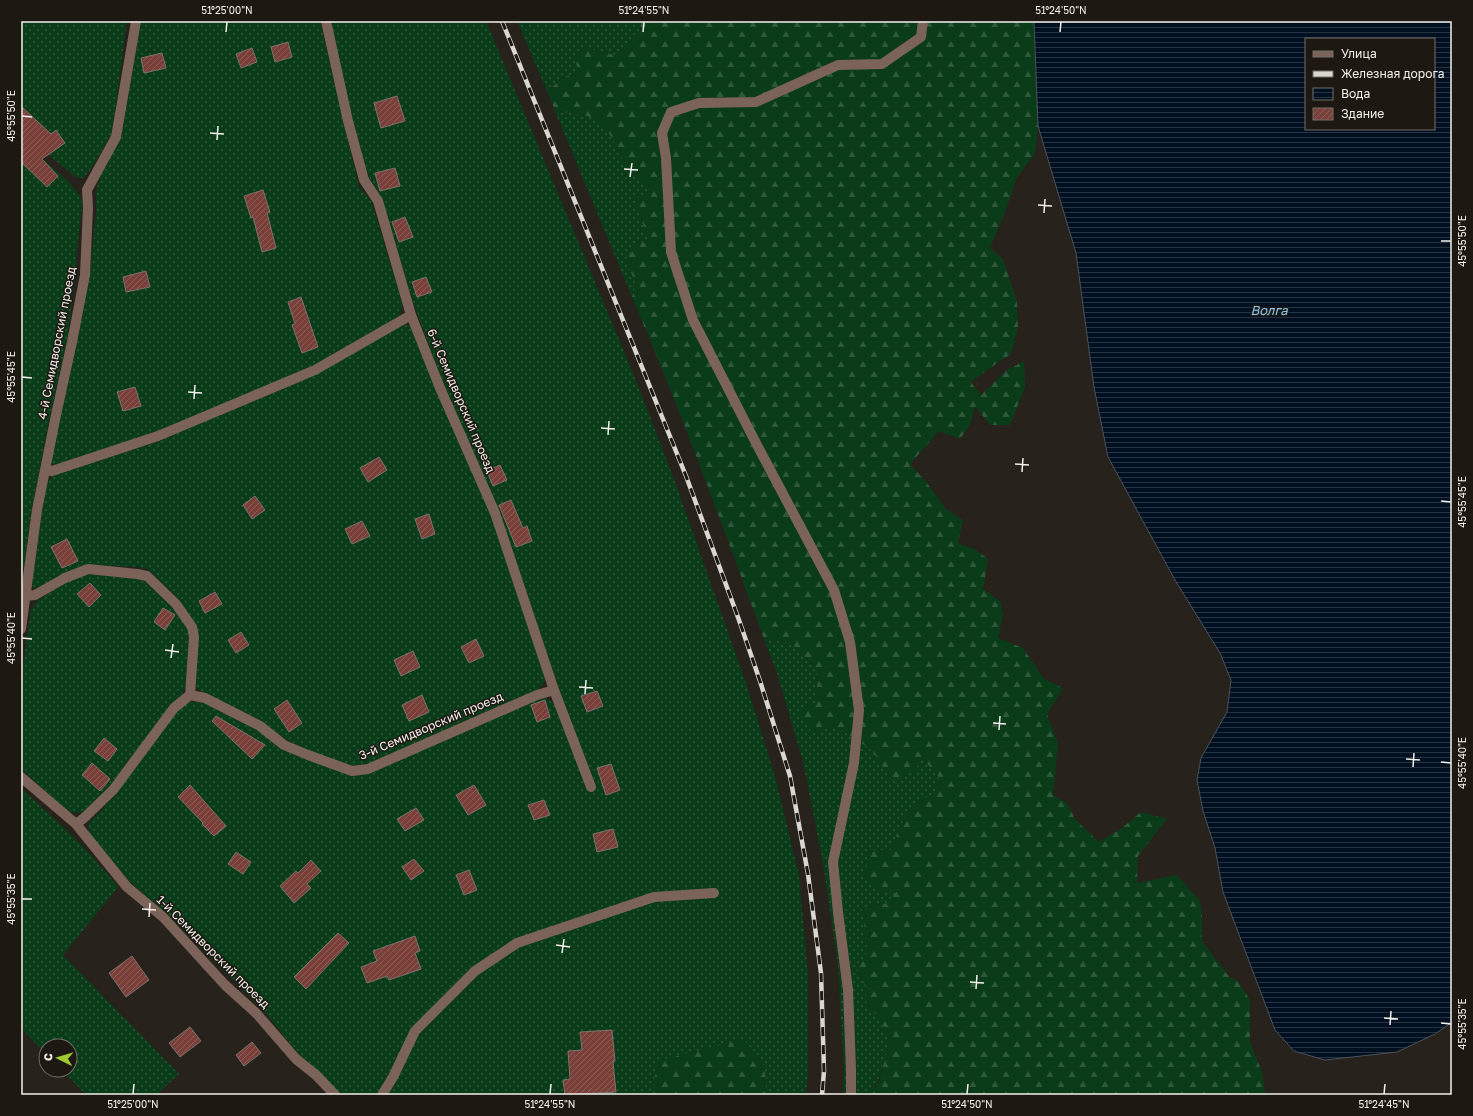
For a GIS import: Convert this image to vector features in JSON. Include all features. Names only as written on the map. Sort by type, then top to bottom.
[{"type":"street","name":"4-й Семидворский проезд","points":[[21,629],[37,510],[85,275],[88,208],[87,190],[116,137],[136,21]]},
{"type":"street","name":"6-й Семидворский проезд","points":[[326,21],[348,121],[364,180],[378,201],[411,315],[440,388],[495,513],[554,690],[591,786]]},
{"type":"street","points":[[850,1095],[851,1069],[848,990],[833,862],[854,763],[859,710],[850,642],[834,590],[693,320],[671,252],[666,158],[662,133],[671,112],[699,103],[756,102],[838,65],[882,64],[920,37],[922,21]]},
{"type":"street","points":[[45,470],[52,471],[158,436],[315,370],[411,315]]},
{"type":"street","points":[[25,596],[35,595],[65,578],[88,569],[137,574],[147,576],[176,604],[192,627],[194,637],[190,695],[174,708],[113,790],[76,824]]},
{"type":"street","name":"3-й Семидворский проезд","points":[[190,695],[205,698],[260,726],[284,745],[352,771],[368,769],[538,695],[554,690]]},
{"type":"street","name":"1-й Семидворский проезд","points":[[21,777],[76,824],[126,887],[163,917],[225,985],[256,1013],[296,1059],[316,1075],[335,1095]]},
{"type":"street","points":[[382,1095],[393,1077],[415,1031],[475,971],[517,943],[654,897],[714,893]]},
{"type":"green space","points":[[21,21],[127,21],[112,133],[89,172],[83,178],[75,177],[21,131]]},
{"type":"green space","points":[[139,21],[320,21],[359,187],[371,201],[402,302],[401,312],[396,319],[310,368],[155,432],[55,465],[51,463],[50,459],[77,342],[90,275],[96,211],[96,194],[99,178],[121,138]]},
{"type":"green space","points":[[330,21],[486,21],[637,383],[674,479],[747,686],[776,780],[799,875],[808,974],[808,1073],[806,1095],[766,1095],[765,1065],[659,1061],[650,1095],[341,1095],[300,1056],[264,1011],[168,915],[132,884],[90,835],[88,828],[90,822],[116,794],[175,710],[189,703],[204,703],[352,776],[537,699],[545,698],[554,703],[560,694],[499,514],[444,387],[412,299],[382,199],[368,175],[352,120]]},
{"type":"green space","points":[[517,21],[637,21],[644,32],[618,56],[586,48],[577,72],[565,77],[547,91]]},
{"type":"green space","points":[[637,21],[1034,21],[1038,126],[1035,153],[1016,179],[1007,207],[990,248],[1003,259],[1017,302],[1018,327],[1011,354],[971,382],[981,395],[1007,370],[1024,361],[1025,387],[1010,425],[990,425],[975,406],[970,425],[960,439],[939,431],[910,464],[926,482],[946,509],[963,520],[958,543],[976,550],[988,559],[983,589],[1000,601],[1003,614],[998,638],[1023,648],[1044,679],[1063,688],[1047,714],[1058,744],[1053,795],[1067,803],[1075,819],[1099,842],[1122,828],[1141,812],[1167,819],[1138,856],[1137,883],[1177,875],[1200,901],[1202,914],[1202,941],[1230,978],[1238,981],[1250,1000],[1250,1042],[1262,1072],[1265,1095],[865,1095],[878,1085],[890,1040],[879,1017],[867,1006],[865,986],[856,966],[865,959],[867,947],[862,907],[885,904],[900,888],[878,893],[865,878],[868,850],[892,850],[899,828],[913,806],[935,793],[939,777],[922,758],[915,771],[892,781],[872,750],[837,727],[812,732],[797,712],[816,702],[818,673],[791,643],[764,639],[684,424],[632,297],[636,285],[626,259],[638,244],[648,239],[635,201],[651,188],[631,170],[617,151],[614,141],[599,119],[555,111],[547,91],[565,77],[577,72],[576,53],[586,48],[618,56],[644,32]]},
{"type":"green space","points":[[555,111],[599,119],[614,141],[617,151],[631,170],[651,188],[635,201],[648,239],[638,244],[626,259],[636,285],[632,297]]},
{"type":"green space","points":[[21,139],[70,183],[81,197],[82,206],[68,335],[48,424],[32,509],[21,586]]},
{"type":"green space","points":[[402,324],[410,326],[492,515],[547,679],[536,692],[366,766],[350,766],[309,751],[285,739],[261,721],[198,690],[193,682],[198,637],[179,600],[148,569],[138,567],[88,565],[37,590],[33,587],[32,582],[42,509],[47,483],[53,475],[160,441]]},
{"type":"green space","points":[[89,574],[137,579],[145,582],[176,610],[188,627],[189,638],[185,687],[182,694],[170,707],[112,789],[87,812],[79,813],[69,812],[21,769],[21,681],[31,610],[38,600],[68,581]]},
{"type":"green space","points":[[764,639],[791,643],[818,673],[812,732],[837,727],[872,750],[892,781],[922,758],[939,777],[935,793],[913,806],[899,828],[892,850],[869,850],[865,877],[878,893],[901,888],[885,904],[862,907],[867,947],[865,959],[856,966],[865,986],[867,1006],[879,1017],[890,1040],[877,1085],[865,1095],[843,1095],[844,1070],[838,966],[823,863],[803,762],[777,673]]},
{"type":"green space","points":[[21,789],[72,835],[96,860],[118,887],[63,955],[179,1074],[156,1095],[86,1095],[70,1078],[78,1078],[78,1038],[38,1038],[38,1046],[21,1028]]},
{"type":"green space","points":[[744,1039],[765,1065],[766,1095],[650,1095],[659,1061]]},
{"type":"water","name":"Волга","points":[[1034,21],[1452,21],[1452,1022],[1435,1034],[1397,1052],[1325,1060],[1294,1051],[1275,1030],[1223,892],[1215,848],[1203,811],[1197,780],[1201,758],[1227,712],[1231,680],[1220,653],[1175,580],[1108,457],[1094,387],[1076,253],[1038,126]]},
{"type":"building","points":[[288,42],[292,57],[275,62],[271,47]]},
{"type":"building","points":[[252,48],[257,62],[241,68],[236,54]]},
{"type":"building","points":[[162,53],[166,68],[144,73],[141,58]]},
{"type":"building","points":[[397,96],[405,121],[381,128],[374,103]]},
{"type":"building","points":[[21,106],[51,134],[56,130],[65,143],[42,159],[58,176],[47,187],[21,162]]},
{"type":"building","points":[[395,168],[400,186],[380,191],[375,173]]},
{"type":"building","points":[[263,190],[270,212],[267,213],[276,248],[262,252],[253,217],[251,218],[244,196]]},
{"type":"building","points":[[405,217],[413,237],[399,242],[392,222]]},
{"type":"building","points":[[146,271],[150,287],[126,292],[123,277]]},
{"type":"building","points":[[426,277],[432,292],[417,297],[412,282]]},
{"type":"building","points":[[301,297],[318,347],[302,353],[292,325],[295,324],[288,302]]},
{"type":"building","points":[[135,387],[141,406],[123,411],[117,392]]},
{"type":"building","points":[[379,457],[387,470],[368,482],[360,468]]},
{"type":"building","points":[[500,465],[507,480],[493,486],[487,471]]},
{"type":"building","points":[[255,496],[265,510],[252,519],[243,505]]},
{"type":"building","points":[[511,500],[523,528],[527,526],[532,541],[516,547],[499,505]]},
{"type":"building","points":[[429,514],[435,534],[422,539],[415,519]]},
{"type":"building","points":[[362,521],[370,536],[352,544],[345,529]]},
{"type":"building","points":[[67,539],[78,561],[62,568],[51,547]]},
{"type":"building","points":[[90,583],[101,595],[89,607],[77,594]]},
{"type":"building","points":[[215,592],[222,604],[205,613],[199,601]]},
{"type":"building","points":[[163,608],[175,615],[165,630],[154,622]]},
{"type":"building","points":[[241,632],[249,645],[236,653],[228,640]]},
{"type":"building","points":[[476,639],[484,656],[469,663],[461,647]]},
{"type":"building","points":[[413,651],[420,667],[401,676],[394,660]]},
{"type":"building","points":[[597,691],[603,706],[587,712],[581,696]]},
{"type":"building","points":[[422,695],[429,712],[409,721],[402,705]]},
{"type":"building","points":[[287,700],[302,723],[289,732],[274,709]]},
{"type":"building","points":[[545,700],[550,717],[537,722],[531,705]]},
{"type":"building","points":[[216,716],[265,745],[252,759],[212,721]]},
{"type":"building","points":[[104,738],[117,749],[108,761],[94,751]]},
{"type":"building","points":[[92,763],[110,779],[100,791],[82,775]]},
{"type":"building","points":[[611,764],[620,790],[606,795],[597,768]]},
{"type":"building","points":[[190,785],[226,826],[214,836],[178,797]]},
{"type":"building","points":[[474,785],[486,805],[468,815],[456,795]]},
{"type":"building","points":[[544,800],[550,815],[534,820],[528,805]]},
{"type":"building","points":[[416,808],[424,820],[405,831],[397,819]]},
{"type":"building","points":[[613,829],[618,847],[597,852],[593,834]]},
{"type":"building","points":[[236,852],[251,862],[243,874],[228,864]]},
{"type":"building","points":[[414,859],[424,871],[411,880],[402,867]]},
{"type":"building","points":[[311,860],[321,871],[307,884],[311,888],[294,903],[280,886],[296,871],[298,873]]},
{"type":"building","points":[[469,870],[477,890],[464,895],[456,875]]},
{"type":"building","points":[[338,933],[349,943],[306,989],[294,977]]},
{"type":"building","points":[[415,936],[420,951],[415,953],[421,969],[389,980],[387,976],[367,983],[361,967],[377,961],[373,951]]},
{"type":"building","points":[[132,956],[149,980],[126,997],[109,973]]},
{"type":"building","points":[[190,1027],[201,1041],[180,1057],[169,1043]]},
{"type":"building","points":[[612,1030],[616,1092],[565,1095],[563,1080],[570,1079],[568,1051],[582,1050],[580,1032]]},
{"type":"building","points":[[252,1042],[261,1053],[244,1066],[236,1055]]},
{"type":"railway","points":[[502,21],[686,476],[739,620],[790,776],[808,874],[821,973],[824,1071],[822,1095]]}]
